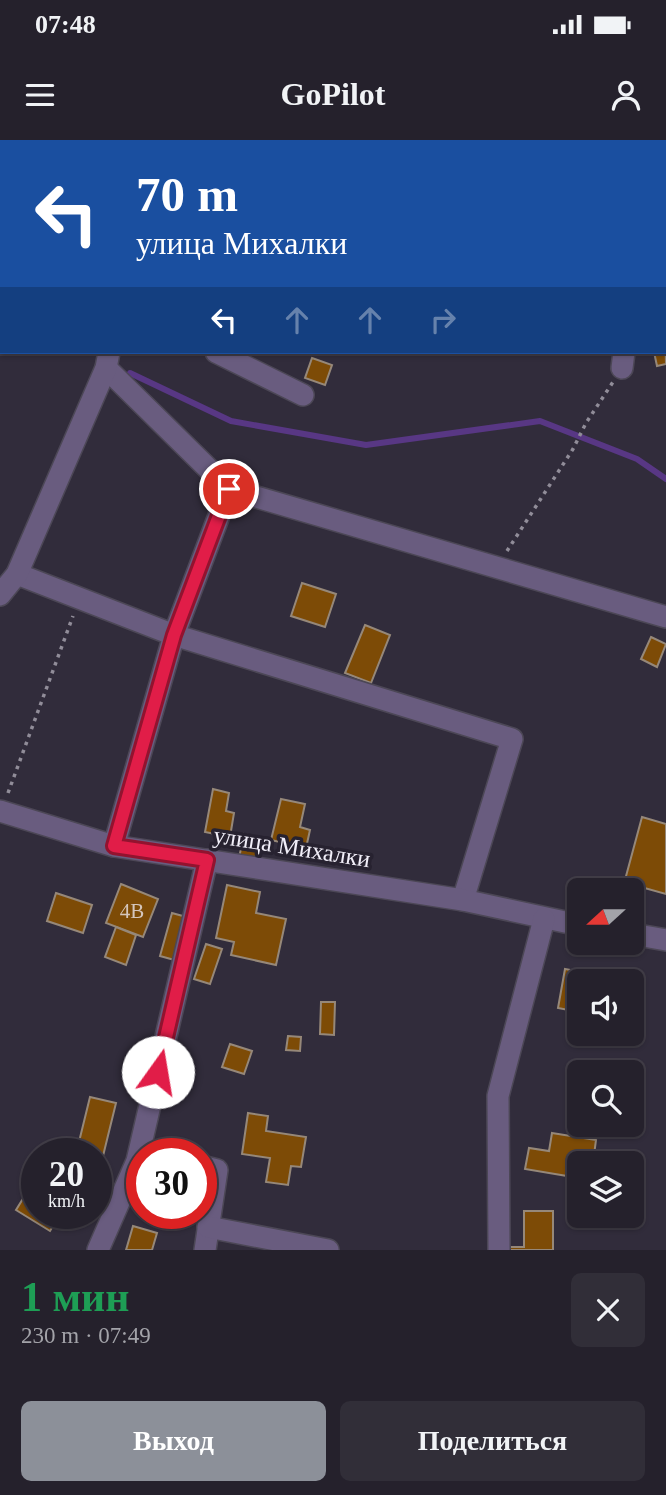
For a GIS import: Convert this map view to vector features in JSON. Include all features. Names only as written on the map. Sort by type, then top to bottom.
[{"type":"street","points":[[220,354],[303,395]]},
{"type":"street","points":[[0,595],[17,573],[108,360],[229,489],[666,617]]},
{"type":"street","points":[[114,846],[174,635],[229,489]]},
{"type":"street","points":[[17,573],[174,635],[512,739],[463,900]]},
{"type":"street","name":"улица Михалки","points":[[0,811],[114,846],[463,900],[567,923]]},
{"type":"street","points":[[147,1138],[207,860]]},
{"type":"street","points":[[499,1250],[498,1096],[544,919]]},
{"type":"street","points":[[644,936],[666,940]]},
{"type":"street","points":[[98,1250],[126,1190]]},
{"type":"street","points":[[205,1250],[208,1229]]},
{"type":"street","points":[[217,1229],[328,1250]]},
{"type":"path","points":[[497,567],[573,449],[623,360]]},
{"type":"path","points":[[0,811],[79,598]]},
{"type":"building","points":[[654,354],[666,354],[666,364],[657,366]]},
{"type":"building","points":[[312,358],[332,365],[325,385],[305,378]]},
{"type":"building","points":[[302,583],[336,594],[325,627],[291,616]]},
{"type":"building","points":[[365,625],[390,635],[371,683],[345,673]]},
{"type":"building","points":[[651,637],[666,644],[657,667],[641,659]]},
{"type":"building","points":[[213,789],[229,793],[226,811],[234,813],[230,837],[205,832]]},
{"type":"building","points":[[281,799],[305,804],[300,827],[310,830],[306,848],[271,840]]},
{"type":"building","points":[[642,817],[666,824],[666,894],[644,888],[644,878],[626,878]]},
{"type":"building","points":[[244,834],[263,838],[259,862],[239,858]]},
{"type":"building","points":[[121,884],[158,899],[143,937],[106,923]]},
{"type":"building","points":[[227,885],[260,892],[256,913],[286,919],[276,965],[231,955],[234,942],[216,938]]},
{"type":"building","points":[[56,893],[92,905],[83,933],[47,921]]},
{"type":"building","points":[[172,913],[190,918],[178,961],[160,956]]},
{"type":"building","points":[[116,927],[136,935],[126,965],[105,957]]},
{"type":"building","points":[[206,944],[222,949],[210,984],[194,979]]},
{"type":"building","points":[[565,969],[567,969],[567,1010],[558,1008]]},
{"type":"building","points":[[321,1002],[335,1002],[334,1035],[320,1034]]},
{"type":"building","points":[[288,1036],[301,1037],[300,1051],[286,1050]]},
{"type":"building","points":[[230,1044],[252,1051],[244,1074],[222,1067]]},
{"type":"building","points":[[90,1097],[116,1103],[107,1138],[80,1138]]},
{"type":"building","points":[[248,1113],[268,1116],[266,1131],[306,1137],[301,1167],[291,1166],[288,1185],[266,1182],[270,1158],[242,1154]]},
{"type":"building","points":[[552,1133],[596,1140],[595,1151],[567,1151],[567,1176],[525,1169],[529,1148],[549,1151]]},
{"type":"building","points":[[524,1211],[553,1211],[553,1250],[503,1250],[503,1247],[524,1247]]},
{"type":"building","points":[[132,1229],[157,1233],[152,1250],[126,1250]]},
{"type":"waterway","points":[[130,373],[231,421],[366,445],[540,421],[637,459],[666,479]]},
{"type":"route","points":[[158,1072],[207,860],[114,846],[174,635],[229,489]]}]
